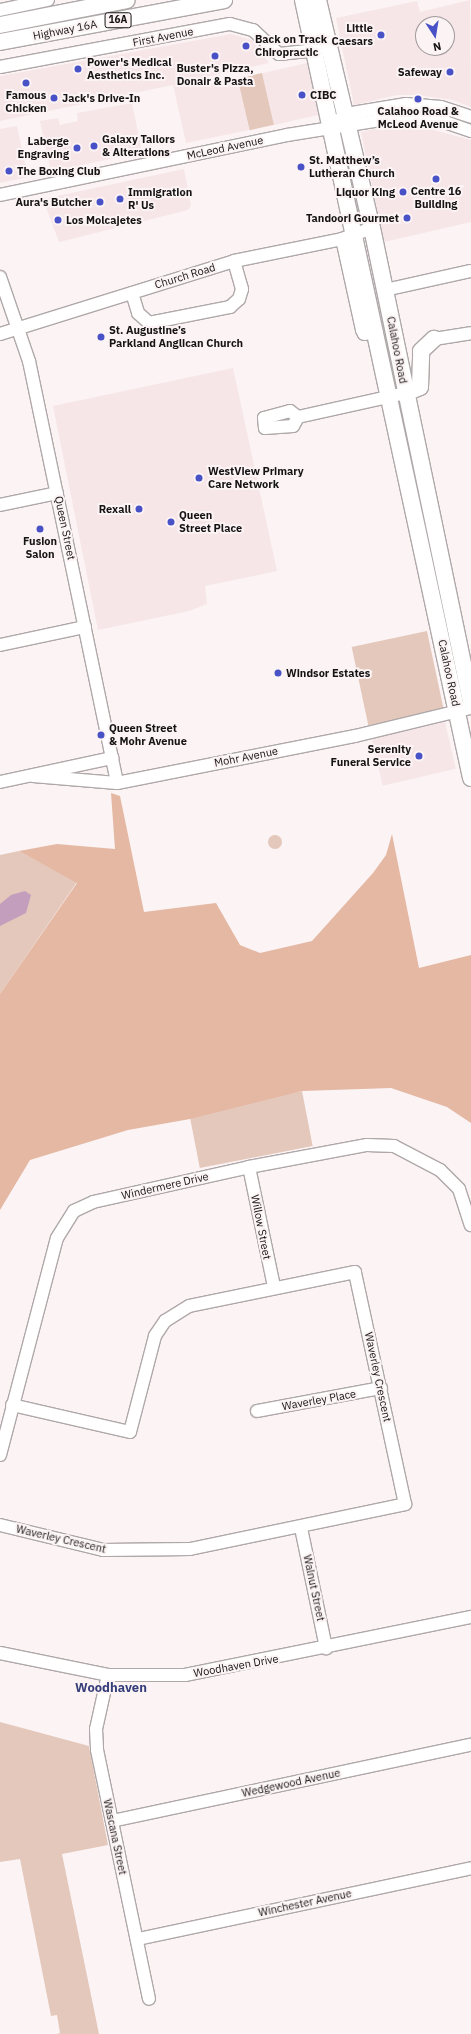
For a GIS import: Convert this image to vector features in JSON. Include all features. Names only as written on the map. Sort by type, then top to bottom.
[{"type":"main road","name":"Highway 16A","points":[[0,25],[127,0]]},
{"type":"main road","name":"Highway 16A","points":[[0,42],[224,0]]},
{"type":"main road","name":"Calahoo Road","points":[[302,0],[332,126],[349,237],[377,332],[390,397],[464,710],[471,778]]},
{"type":"main road","name":"Calahoo Road","points":[[318,0],[348,121],[372,228],[471,702]]},
{"type":"main road","points":[[406,393],[420,387],[421,351],[434,339]]},
{"type":"street","points":[[0,10],[48,0]]},
{"type":"street","name":"First Avenue","points":[[0,67],[230,24],[254,30],[279,54],[315,50]]},
{"type":"street","name":"McLeod Avenue","points":[[0,195],[332,126],[406,104],[434,106],[471,117]]},
{"type":"street","name":"McLeod Avenue","points":[[348,121],[411,117],[451,123],[471,131]]},
{"type":"street","name":"Church Road","points":[[0,334],[234,261],[349,237],[372,228]]},
{"type":"street","points":[[132,293],[138,314],[149,323],[230,307],[239,299],[242,289],[234,261]]},
{"type":"street","points":[[385,290],[471,271]]},
{"type":"street","name":"Queen Street","points":[[0,277],[19,327],[57,493],[117,783]]},
{"type":"street","points":[[434,339],[471,333]]},
{"type":"street","points":[[298,417],[406,393]]},
{"type":"street","points":[[0,505],[57,493]]},
{"type":"street","points":[[0,645],[85,627]]},
{"type":"street","name":"Mohr Avenue","points":[[33,776],[117,783],[361,734],[464,710]]},
{"type":"street","name":"Mohr Avenue","points":[[0,782],[112,758]]},
{"type":"street","name":"Windermere Drive","points":[[0,1455],[57,1238],[74,1211],[93,1202],[249,1167],[367,1145],[394,1146],[440,1170],[459,1189],[471,1225]]},
{"type":"street","name":"Willow Street","points":[[249,1167],[274,1287]]},
{"type":"street","name":"Waverley Crescent","points":[[0,1525],[103,1550],[135,1552],[190,1549],[301,1528],[405,1504],[355,1272],[274,1287],[189,1306],[165,1321],[155,1336],[130,1432],[12,1405]]},
{"type":"street","name":"Waverley Place","points":[[257,1411],[381,1388]]},
{"type":"street","name":"Walnut Street","points":[[301,1528],[326,1648]]},
{"type":"street","name":"Woodhaven Drive","points":[[0,1653],[108,1675],[148,1677],[209,1672],[471,1617]]},
{"type":"street","name":"Wascana Street","points":[[108,1675],[96,1742],[150,1999]]},
{"type":"street","name":"Wedgewood Avenue","points":[[112,1821],[471,1745]]},
{"type":"street","name":"Winchester Avenue","points":[[138,1939],[471,1868]]},
{"type":"shaded area","points":[[470,0],[471,107],[453,100],[417,95],[397,95],[354,105],[336,18],[417,1],[420,12]]},
{"type":"shaded area","points":[[231,34],[252,40],[269,63],[193,80],[194,87],[238,78],[249,130],[186,143],[173,85],[0,121],[0,76]]},
{"type":"shaded area","points":[[307,63],[319,115],[274,125],[262,73]]},
{"type":"shaded area","points":[[262,73],[274,125],[250,130],[238,79]]},
{"type":"shaded area","points":[[132,103],[142,152],[51,172],[40,121],[58,118],[60,125],[78,121],[77,113]]},
{"type":"shaded area","points":[[415,125],[471,140],[471,222],[384,242],[361,132],[388,126]]},
{"type":"shaded area","points":[[17,126],[28,177],[0,183],[0,129]]},
{"type":"shaded area","points":[[184,169],[191,205],[188,210],[59,242],[43,199]]},
{"type":"shaded area","name":"Queen Street Place","points":[[233,368],[277,571],[205,586],[207,604],[189,611],[98,630],[53,406]]},
{"type":"shaded area","points":[[427,631],[444,709],[368,725],[352,647]]},
{"type":"shaded area","points":[[445,722],[456,769],[383,786],[372,739]]},
{"type":"shaded area","points":[[111,793],[120,796],[144,912],[216,903],[240,945],[260,953],[312,941],[373,873],[386,855],[392,834],[419,968],[471,955],[471,1123],[447,1107],[391,1088],[302,1091],[190,1119],[128,1130],[30,1160],[0,1210],[0,994],[77,883],[19,851],[57,844],[115,849]]},
{"type":"shaded area","points":[[272,835],[278,835],[282,839],[282,845],[278,849],[272,849],[268,845],[268,839]]},
{"type":"shaded area","points":[[19,851],[77,882],[0,994],[0,855]]},
{"type":"shaded area","points":[[25,891],[31,895],[26,913],[0,926],[0,904],[11,895]]},
{"type":"shaded area","points":[[302,1091],[313,1146],[200,1168],[189,1113]]},
{"type":"shaded area","points":[[0,1722],[89,1746],[108,1845],[62,1854],[99,2034],[57,2034],[60,2033],[57,2015],[51,2016],[20,1859],[0,1862]]},
{"type":"place","name":"Little Caesars","points":[[381,35]]},
{"type":"place","name":"Back on Track Chiropractic","points":[[246,46]]},
{"type":"place","name":"Buster's Pizza, Donair & Pasta","points":[[215,56]]},
{"type":"place","name":"Power's Medical Aesthetics Inc.","points":[[78,69]]},
{"type":"place","name":"Safeway","points":[[450,72]]},
{"type":"place","name":"Famous Chicken","points":[[26,83]]},
{"type":"place","name":"CIBC","points":[[302,95]]},
{"type":"place","name":"Jack's Drive-In","points":[[54,98]]},
{"type":"place","name":"Calahoo Road & McLeod Avenue","points":[[418,99]]},
{"type":"place","name":"Galaxy Tailors & Alterations","points":[[94,146]]},
{"type":"place","name":"Laberge Engraving","points":[[77,148]]},
{"type":"place","name":"St. Matthew’s Lutheran Church","points":[[301,167]]},
{"type":"place","name":"The Boxing Club","points":[[9,171]]},
{"type":"place","name":"Centre 16 Building","points":[[436,179]]},
{"type":"place","name":"Liquor King","points":[[403,192]]},
{"type":"place","name":"Immigration R' Us","points":[[120,199]]},
{"type":"place","name":"Aura's Butcher","points":[[100,202]]},
{"type":"place","name":"Tandoori Gourmet","points":[[407,218]]},
{"type":"place","name":"Los Molcajetes","points":[[58,220]]},
{"type":"place","name":"St. Augustine’s Parkland Anglican Church","points":[[101,337]]},
{"type":"place","name":"WestView Primary Care Network","points":[[199,478]]},
{"type":"place","name":"Rexall","points":[[139,509]]},
{"type":"place","name":"Queen Street Place","points":[[171,522]]},
{"type":"place","name":"Fusion Salon","points":[[40,529]]},
{"type":"place","name":"Windsor Estates","points":[[278,673]]},
{"type":"place","name":"Queen Street & Mohr Avenue","points":[[101,735]]},
{"type":"place","name":"Serenity Funeral Service","points":[[419,756]]},
{"type":"district","name":"Woodhaven","points":[[111,1688]]}]
